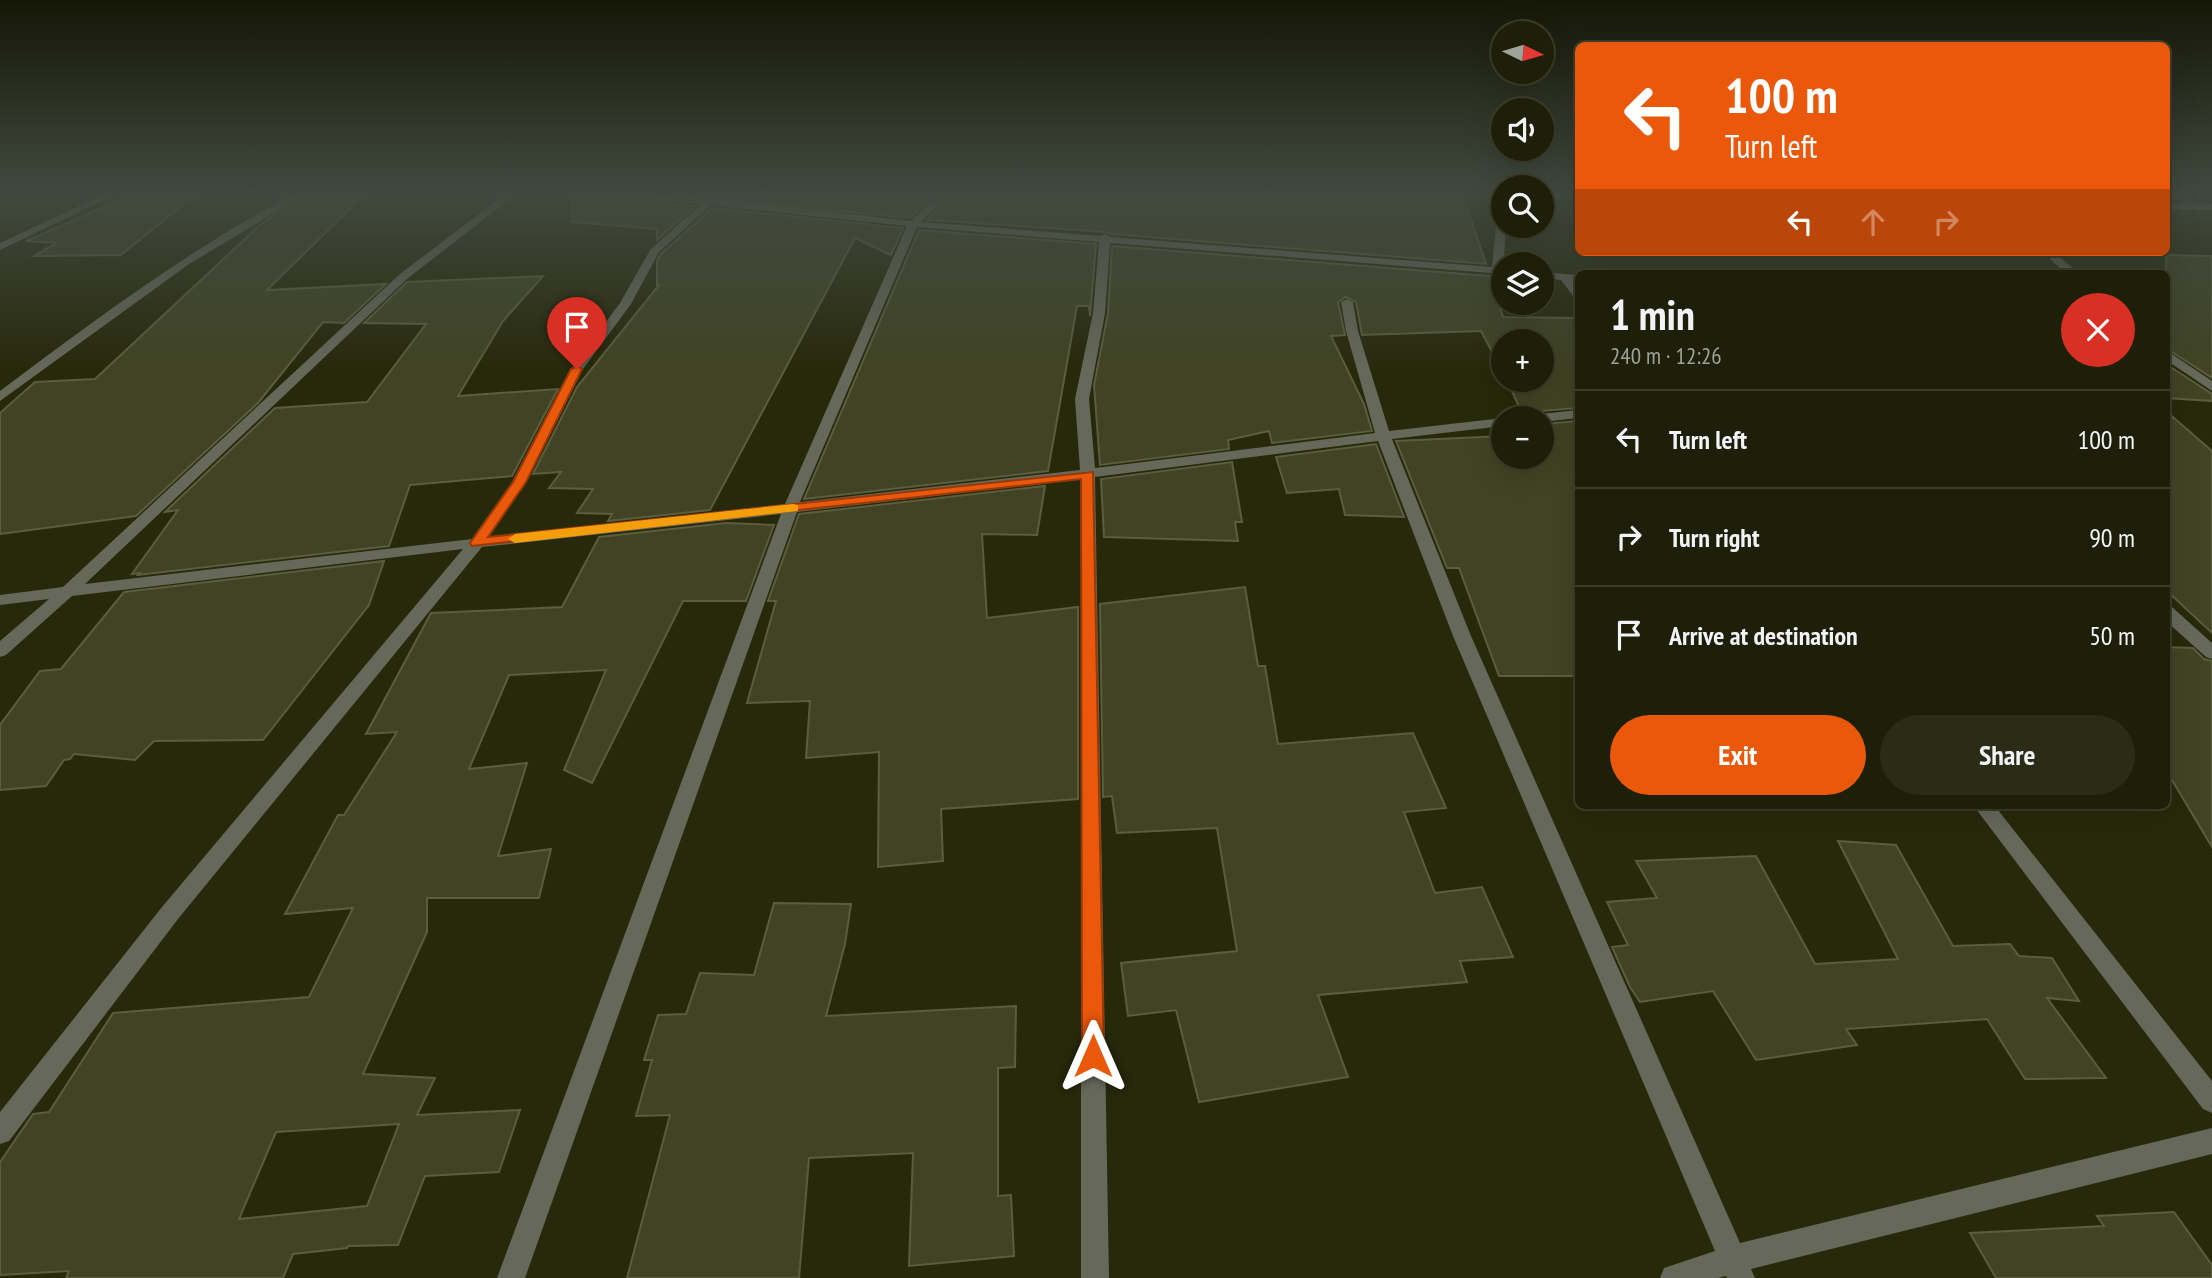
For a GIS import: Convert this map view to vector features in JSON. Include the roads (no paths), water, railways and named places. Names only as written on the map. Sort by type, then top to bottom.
[{"type":"street","points":[[0,397],[200,252]]},
{"type":"street","points":[[0,651],[68,591],[404,276],[436,252]]},
{"type":"street","points":[[0,1132],[170,913],[477,543],[519,482],[577,369],[625,304],[654,252]]},
{"type":"street","points":[[511,1278],[790,509],[901,252]]},
{"type":"street","points":[[1095,1278],[1088,474],[1082,399],[1099,313],[1104,252]]},
{"type":"street","points":[[1280,252],[1491,269]]},
{"type":"street","points":[[2053,256],[2069,270]]},
{"type":"street","points":[[1554,277],[1575,278]]},
{"type":"street","points":[[1565,278],[1575,291]]},
{"type":"street","points":[[1347,302],[1352,331],[1383,435],[1462,636],[1737,1269]]},
{"type":"street","points":[[2170,357],[2212,387]]},
{"type":"street","points":[[1554,417],[1575,414]]},
{"type":"street","points":[[0,600],[1088,474],[1491,423]]},
{"type":"street","points":[[2170,615],[2212,653]]},
{"type":"street","points":[[1986,809],[2212,1101]]},
{"type":"street","points":[[1674,1278],[1737,1269],[2212,1140]]}]
